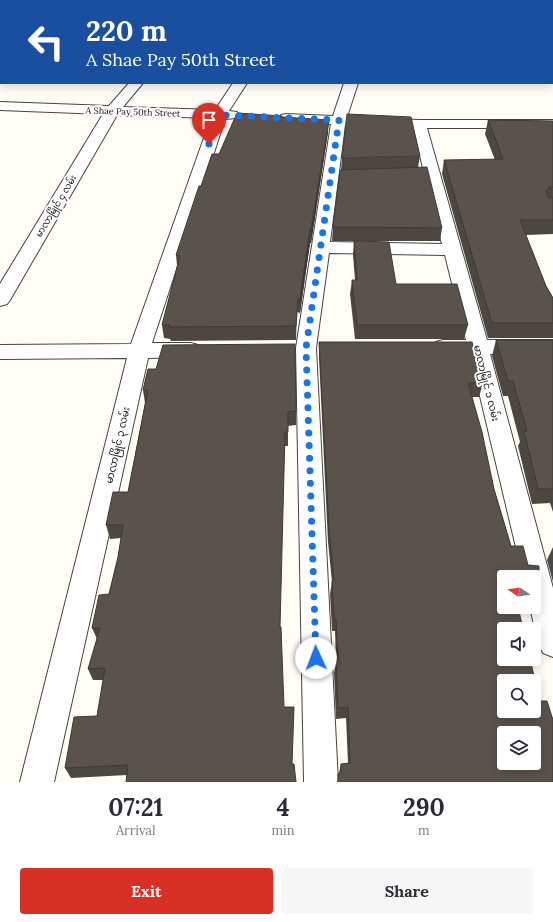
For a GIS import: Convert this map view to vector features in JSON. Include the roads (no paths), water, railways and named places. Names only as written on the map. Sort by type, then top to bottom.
[{"type":"street","name":"မာလာမြိုင် ၄ လမ်း","points":[[0,300],[112,111],[135,84]]},
{"type":"street","name":"မာလာမြိုင် ၃ လမ်း","points":[[37,782],[140,351],[219,115],[239,84]]},
{"type":"street","points":[[320,782],[306,348],[321,247],[339,176],[339,120],[351,84]]},
{"type":"street","name":"A Shae Pay 50th Street","points":[[0,106],[243,116]]},
{"type":"street","points":[[275,117],[419,124],[553,124]]},
{"type":"street","name":"မာလာမြိုင် ၁ လမ်း","points":[[419,124],[425,174],[453,250],[553,643]]},
{"type":"street","points":[[321,247],[453,250]]},
{"type":"street","points":[[424,347],[553,347]]},
{"type":"street","points":[[0,352],[211,350]]}]
